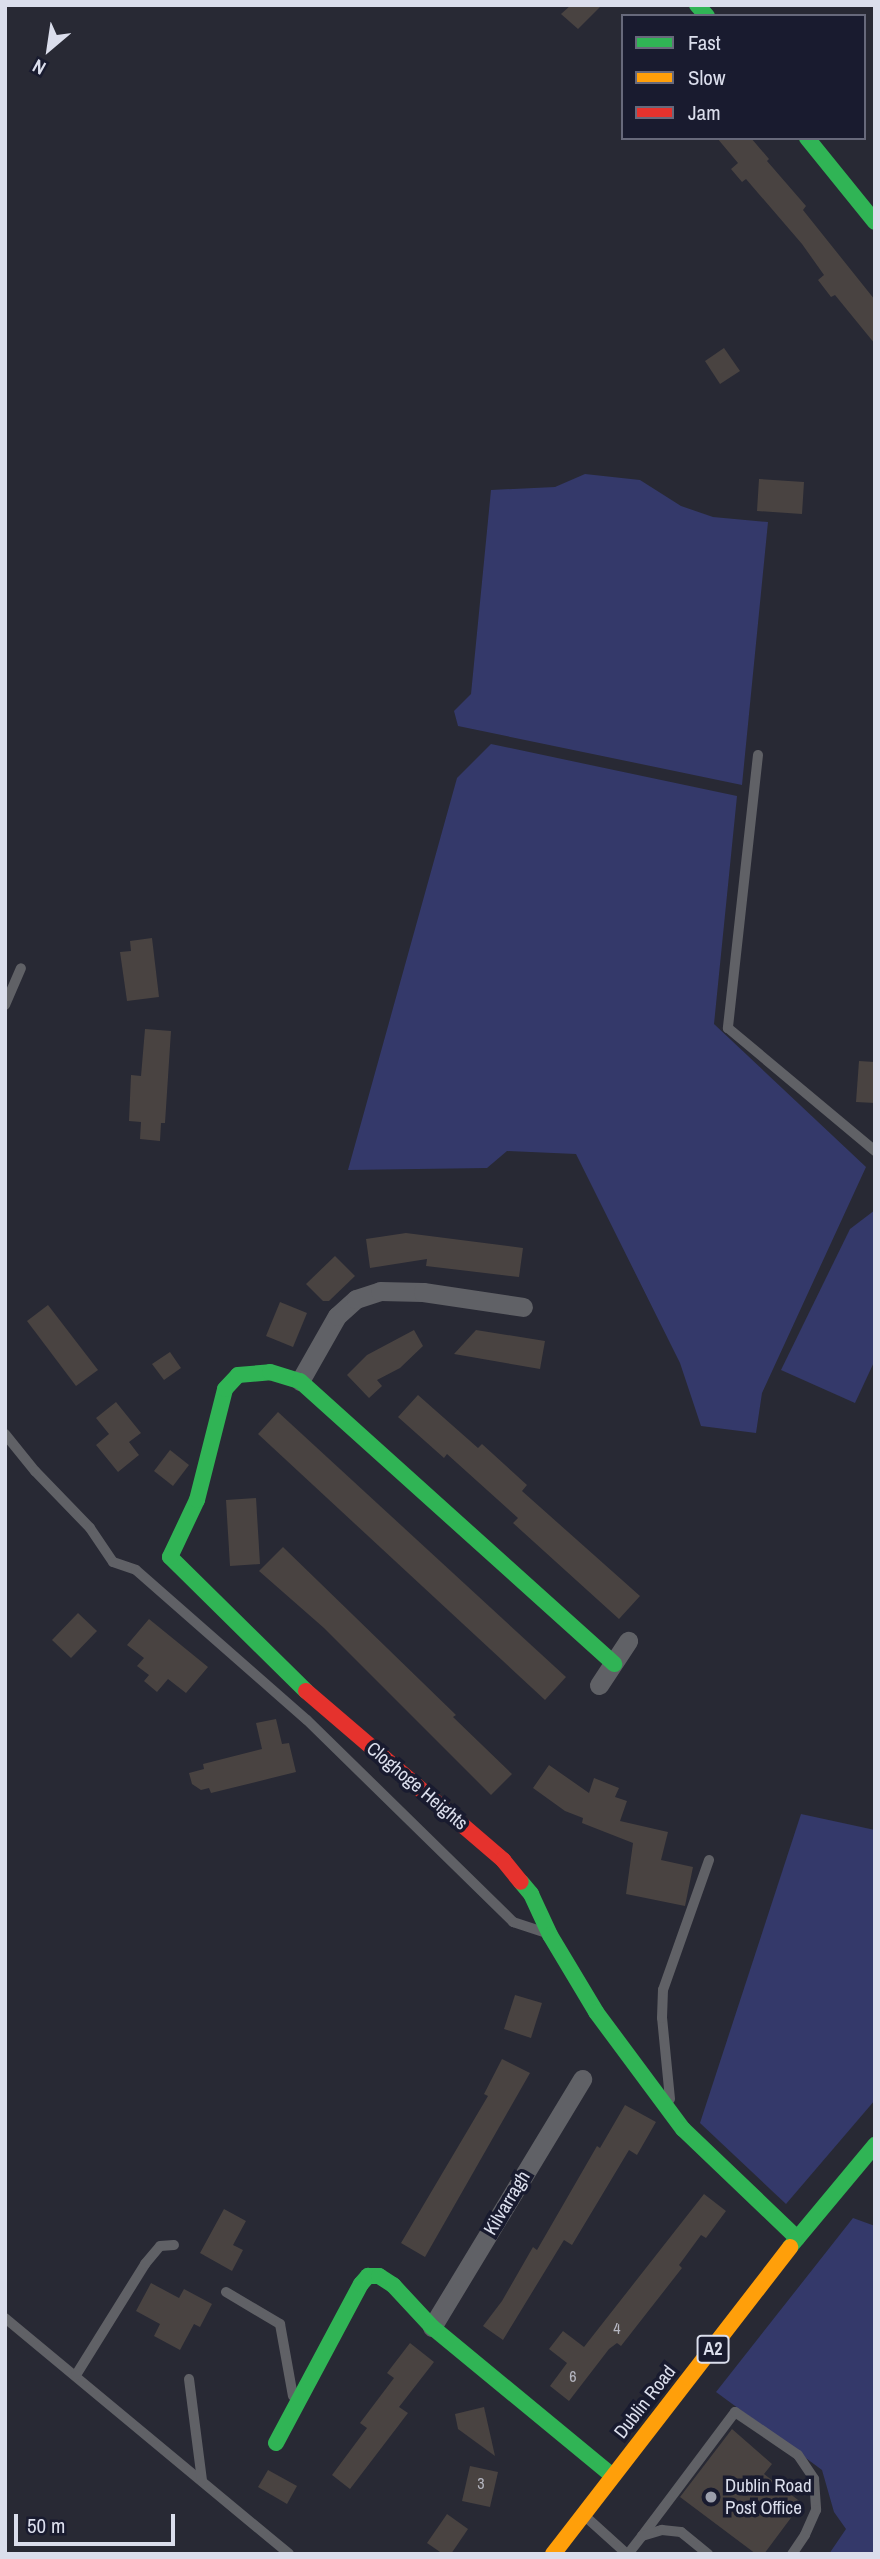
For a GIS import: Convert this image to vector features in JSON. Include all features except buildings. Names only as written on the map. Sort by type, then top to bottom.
[{"type":"street","points":[[809,140],[875,222]]},
{"type":"street","points":[[300,1381],[337,1316],[356,1299],[380,1291],[423,1292],[523,1307]]},
{"type":"street","name":"Cloghoge Heights","points":[[614,1664],[300,1381],[270,1373],[238,1375],[225,1389],[197,1500],[170,1557],[298,1685],[503,1860],[531,1894],[550,1935],[596,2012],[670,2113],[720,2168],[797,2238]]},
{"type":"street","points":[[599,1685],[628,1642]]},
{"type":"street","name":"Kilvarragh","points":[[432,2328],[582,2079]]},
{"type":"street","name":"Dublin Road","points":[[553,2554],[797,2238],[875,2145]]},
{"type":"street","points":[[276,2443],[368,2276],[379,2276],[393,2285],[432,2328],[613,2476]]},
{"type":"lane","points":[[758,755],[728,1028],[875,1151]]},
{"type":"lane","points":[[5,1005],[21,968]]},
{"type":"lane","points":[[5,1435],[35,1471],[90,1528],[113,1562],[136,1570],[307,1720],[513,1922],[550,1935]]},
{"type":"lane","points":[[670,2113],[668,2055],[662,2018],[663,1990],[709,1860]]},
{"type":"lane","points":[[76,2375],[145,2264],[160,2246],[174,2245]]},
{"type":"lane","points":[[226,2292],[280,2324],[295,2407]]},
{"type":"lane","points":[[5,2318],[289,2554]]},
{"type":"lane","points":[[189,2379],[202,2481]]},
{"type":"lane","points":[[583,2514],[628,2554],[724,2422],[735,2412],[798,2455],[814,2479],[816,2510],[805,2535],[792,2554]]},
{"type":"lane","points":[[642,2536],[662,2530],[681,2532],[708,2554]]},
{"type":"shaded area","points":[[585,474],[640,480],[681,506],[713,517],[768,522],[742,785],[458,726],[454,711],[471,694],[491,490],[555,487]]},
{"type":"shaded area","points":[[491,744],[737,796],[714,1024],[866,1167],[762,1393],[756,1433],[701,1426],[680,1363],[576,1154],[507,1151],[487,1168],[348,1170],[457,778]]},
{"type":"shaded area","points":[[875,1210],[875,1360],[855,1403],[781,1370],[850,1229]]},
{"type":"shaded area","points":[[801,1814],[875,1830],[875,2100],[786,2204],[700,2123]]},
{"type":"shaded area","points":[[853,2218],[875,2226],[875,2554],[829,2554],[846,2529],[834,2512],[822,2470],[716,2392]]},
{"type":"traffic: fast","points":[[697,5],[705,14]]},
{"type":"traffic: fast","points":[[809,140],[875,222]]},
{"type":"traffic: fast","points":[[306,1691],[170,1557],[197,1500],[225,1389],[238,1375],[270,1372],[300,1381],[614,1664]]},
{"type":"traffic: fast","points":[[521,1882],[531,1894],[550,1935],[596,2012],[683,2129],[797,2238]]},
{"type":"traffic: fast","points":[[790,2247],[875,2145]]},
{"type":"traffic: fast","points":[[276,2443],[361,2284],[368,2276],[379,2276],[393,2285],[432,2327],[613,2476]]},
{"type":"traffic: slow","points":[[553,2554],[790,2247]]},
{"type":"traffic: jam","points":[[306,1691],[503,1860],[521,1882]]},
{"type":"place","name":"Dublin Road Post Office","points":[[711,2497]]}]
